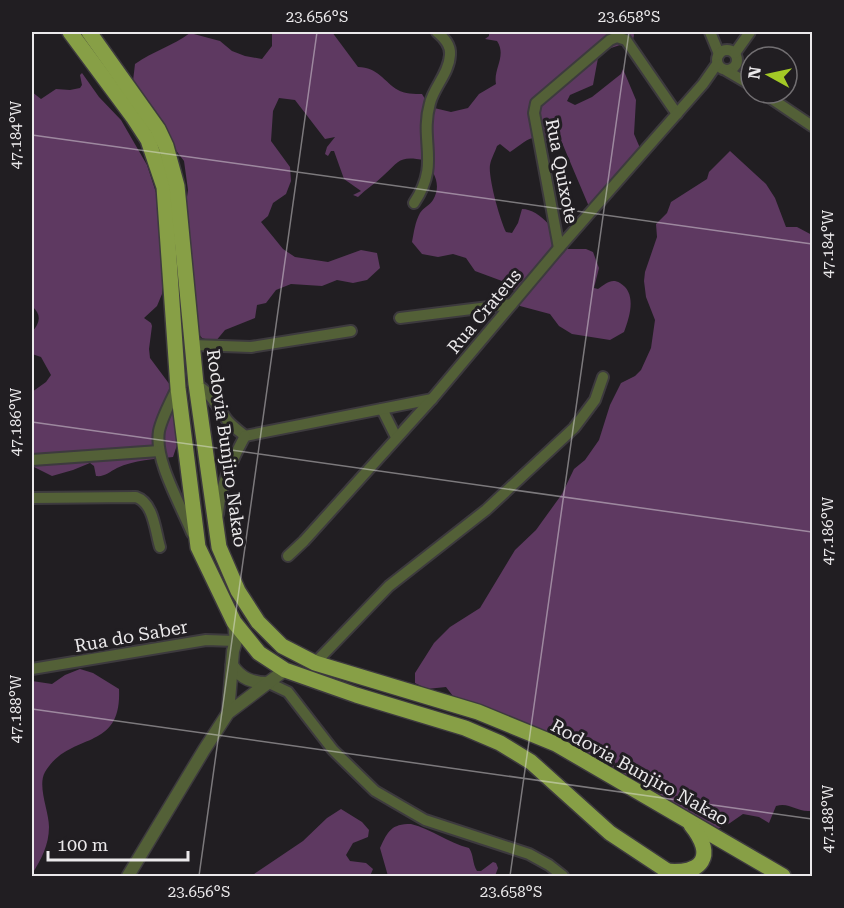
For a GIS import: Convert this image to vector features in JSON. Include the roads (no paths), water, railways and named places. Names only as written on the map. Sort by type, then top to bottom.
[{"type":"main road","points":[[70,32],[148,141],[164,187],[178,388],[198,547],[234,622],[259,652],[285,670],[356,695],[465,728],[500,743],[531,762],[610,833],[670,874],[692,870],[701,864],[704,856],[700,836],[687,820]]},
{"type":"main road","name":"Rodovia Bunjiro Nakao","points":[[89,32],[147,112],[166,146],[177,186],[196,384],[219,547],[238,591],[258,622],[282,646],[315,663],[478,712],[556,744],[783,876]]},
{"type":"street","points":[[414,203],[423,190],[429,166],[430,100],[450,58],[449,47],[437,32]]},
{"type":"street","name":"Rua Crateus","points":[[288,556],[432,399],[559,248],[750,32]]},
{"type":"street","points":[[712,36],[727,59],[739,72]]},
{"type":"street","name":"Rua Quixote","points":[[559,248],[534,113],[534,106],[538,101],[610,40],[622,38],[626,40],[677,114]]},
{"type":"street","points":[[781,105],[813,126]]},
{"type":"street","points":[[400,318],[512,304]]},
{"type":"street","points":[[193,345],[251,347],[351,331]]},
{"type":"street","points":[[315,663],[389,586],[486,510],[574,428],[595,400],[603,377]]},
{"type":"street","points":[[196,384],[213,399],[228,422],[245,436]]},
{"type":"street","points":[[178,388],[160,428],[159,451],[164,469],[198,547]]},
{"type":"street","points":[[245,436],[432,399]]},
{"type":"street","points":[[382,409],[396,437]]},
{"type":"street","points":[[219,547],[218,511],[222,491],[232,460],[245,436]]},
{"type":"street","points":[[32,460],[159,451]]},
{"type":"street","points":[[32,498],[136,497],[142,499],[149,508],[160,547]]},
{"type":"street","points":[[228,713],[236,641],[234,622]]},
{"type":"street","name":"Rua do Saber","points":[[32,669],[206,640],[236,641]]},
{"type":"street","points":[[232,665],[242,677],[255,682],[269,683],[288,692],[338,756],[375,791],[425,820],[529,854],[563,876]]},
{"type":"street","points":[[129,876],[228,713],[285,670]]}]
